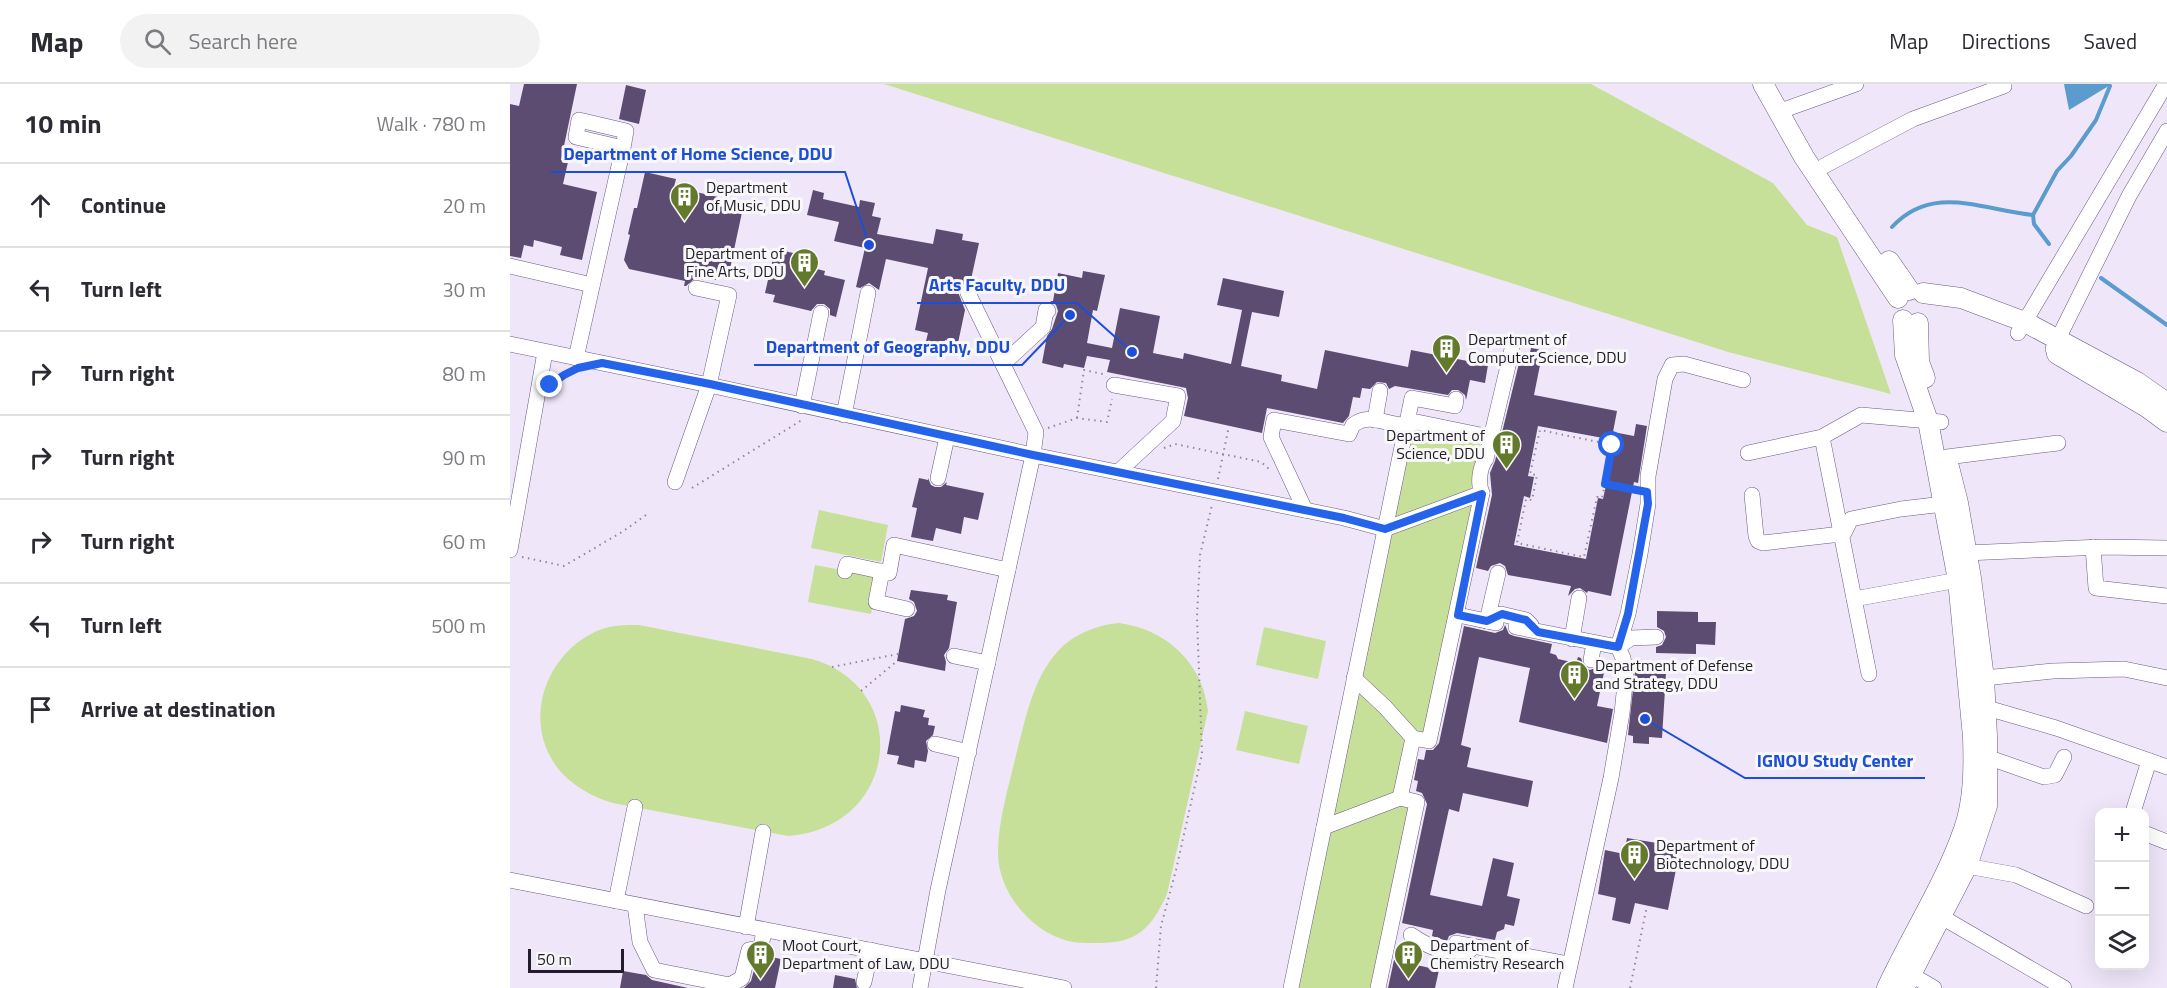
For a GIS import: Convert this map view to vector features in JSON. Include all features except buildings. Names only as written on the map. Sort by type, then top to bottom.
[{"type":"main road","points":[[1763,84],[1824,166],[1913,305],[1920,362],[1935,422],[1984,678],[1987,708],[1987,806],[1967,866],[1907,981]]},
{"type":"main road","points":[[1777,84],[1784,110],[1804,157],[1913,305],[1962,312],[1998,324],[2021,328],[2055,346],[2137,382],[2167,403]]},
{"type":"main road","points":[[2055,346],[2167,422]]},
{"type":"main road","points":[[1887,988],[1950,864],[1964,828],[1971,797],[1973,737],[1964,579],[1966,553],[1951,504],[1947,457],[1935,422]]},
{"type":"street","points":[[1784,110],[1856,84]]},
{"type":"street","points":[[1824,166],[1913,119],[2004,86],[2004,84]]},
{"type":"street","points":[[2021,328],[2166,84]]},
{"type":"street","points":[[2055,346],[2129,195],[2167,131]]},
{"type":"street","points":[[577,363],[623,148]]},
{"type":"street","points":[[510,266],[592,285]]},
{"type":"street","points":[[675,482],[710,384],[729,295],[696,288]]},
{"type":"street","points":[[844,415],[867,293]]},
{"type":"street","points":[[920,988],[1036,432],[969,293]]},
{"type":"street","points":[[1003,364],[1043,327],[1046,310],[1048,311]]},
{"type":"street","points":[[803,412],[821,313]]},
{"type":"street","points":[[510,344],[545,352],[577,363],[710,384],[803,412],[844,415],[1215,491],[1385,529],[1482,494]]},
{"type":"street","points":[[1354,678],[1413,738],[1429,741],[1458,615],[1482,494],[1479,486],[1481,475],[1512,349]]},
{"type":"street","points":[[515,554],[515,487],[536,403],[545,352]]},
{"type":"street","points":[[1565,988],[1569,964],[1593,874],[1625,703],[1626,674],[1618,647],[1628,614],[1640,554],[1648,504],[1648,476],[1665,379],[1672,365],[1684,364],[1743,380]]},
{"type":"street","points":[[1114,385],[1178,396],[1178,412],[1173,421],[1118,472]]},
{"type":"street","points":[[1375,420],[1380,391]]},
{"type":"street","points":[[1291,988],[1412,398],[1455,406],[1456,399]]},
{"type":"street","points":[[1748,453],[1822,437],[1861,415],[1935,422]]},
{"type":"street","points":[[1305,510],[1267,431],[1274,420],[1348,434],[1353,425],[1368,418],[1407,427],[1417,422],[1490,437]]},
{"type":"street","points":[[938,478],[947,436]]},
{"type":"street","points":[[1822,437],[1869,674]]},
{"type":"street","points":[[1947,457],[2058,443]]},
{"type":"street","points":[[1752,495],[1758,541],[1762,543],[1841,534],[1846,530],[1848,521],[1851,519],[1901,509],[1951,504]]},
{"type":"street","points":[[845,571],[847,564],[889,573],[890,544],[1008,570]]},
{"type":"street","points":[[2093,547],[2096,588],[2167,596]]},
{"type":"street","points":[[1966,553],[2093,547],[2167,548]]},
{"type":"street","points":[[882,571],[874,602],[907,609]]},
{"type":"street","points":[[1494,622],[1498,573]]},
{"type":"street","points":[[1854,600],[1964,579]]},
{"type":"street","points":[[1572,639],[1579,598]]},
{"type":"street","points":[[1494,622],[1502,614],[1526,620],[1538,632]]},
{"type":"street","points":[[1458,615],[1494,622]]},
{"type":"street","points":[[1516,627],[1618,647],[1631,638],[1656,637]]},
{"type":"street","points":[[1591,660],[1594,644]]},
{"type":"street","points":[[954,656],[988,663]]},
{"type":"street","points":[[1984,678],[2053,671],[2124,669],[2167,678]]},
{"type":"street","points":[[1987,708],[2056,728],[2167,767]]},
{"type":"street","points":[[1400,798],[1410,768],[1413,738]]},
{"type":"street","points":[[935,744],[969,752]]},
{"type":"street","points":[[1987,757],[2044,777],[2055,775],[2064,757]]},
{"type":"street","points":[[2135,808],[2149,761]]},
{"type":"street","points":[[1324,827],[1400,798],[1418,802],[1378,988]]},
{"type":"street","points":[[616,902],[635,807]]},
{"type":"street","points":[[746,927],[762,832]]},
{"type":"street","points":[[2149,835],[2167,842]]},
{"type":"street","points":[[1967,866],[2016,875],[2086,906]]},
{"type":"street","points":[[510,880],[1064,988]]},
{"type":"street","points":[[635,905],[640,942],[654,970],[696,981],[730,986],[742,978],[749,951],[761,948],[764,930]]},
{"type":"street","points":[[1940,916],[2064,988]]},
{"type":"street","points":[[1390,931],[1431,939]]},
{"type":"street","points":[[1412,935],[1429,947],[1452,953],[1480,948]]},
{"type":"street","points":[[1456,943],[1569,964]]},
{"type":"street","points":[[864,982],[871,950]]},
{"type":"street","points":[[1907,981],[1934,988]]},
{"type":"path","points":[[536,403],[550,385],[577,363]]},
{"type":"path","points":[[1036,432],[1077,418],[1107,422],[1114,385],[1103,374],[1084,370],[1077,418]]},
{"type":"path","points":[[693,488],[803,412]]},
{"type":"path","points":[[1155,988],[1161,926],[1202,754],[1197,616],[1200,555],[1229,426]]},
{"type":"path","points":[[1540,430],[1612,445],[1605,484],[1602,498],[1597,497],[1584,557],[1517,543],[1526,499],[1532,500],[1537,476],[1530,474],[1540,430]]},
{"type":"path","points":[[1164,448],[1175,444],[1262,462],[1270,470]]},
{"type":"path","points":[[1605,484],[1647,492]]},
{"type":"path","points":[[515,554],[564,566],[646,515]]},
{"type":"path","points":[[832,667],[898,654]]},
{"type":"path","points":[[861,691],[897,661]]},
{"type":"path","points":[[1630,988],[1647,906]]},
{"type":"green space","points":[[884,84],[1591,84],[1773,183],[1807,225],[1837,237],[1891,394],[1728,352]]},
{"type":"green space","points":[[1415,428],[1479,441],[1482,451],[1471,489],[1393,519],[1410,435]]},
{"type":"green space","points":[[1468,503],[1472,506],[1426,732],[1415,735],[1365,684],[1361,672],[1390,539],[1393,533]]},
{"type":"green space","points":[[819,510],[888,525],[881,562],[811,548]]},
{"type":"green space","points":[[815,565],[878,577],[871,614],[808,602]]},
{"type":"green space","points":[[1119,623],[1152,633],[1179,651],[1199,678],[1208,711],[1167,894],[1155,917],[1141,932],[1122,941],[1074,942],[1054,936],[1040,928],[1028,918],[1009,893],[999,864],[1000,825],[1027,713],[1036,687],[1049,662],[1064,645],[1078,635],[1094,628]]},
{"type":"green space","points":[[620,625],[639,625],[812,659],[845,675],[867,698],[878,726],[880,756],[871,784],[852,809],[825,827],[788,836],[613,803],[589,793],[567,779],[556,766],[546,747],[541,727],[541,706],[554,668],[567,652],[583,639],[602,629]]},
{"type":"green space","points":[[1264,627],[1326,641],[1318,679],[1256,665]]},
{"type":"green space","points":[[1363,692],[1407,739],[1393,795],[1338,820],[1332,812],[1357,696]]},
{"type":"green space","points":[[1245,711],[1308,726],[1299,764],[1236,750]]},
{"type":"green space","points":[[1395,803],[1409,806],[1374,988],[1295,988],[1331,830]]},
{"type":"water","points":[[2064,84],[2112,84],[2069,110]]},
{"type":"waterway","points":[[2049,244],[2034,224],[2033,215],[2057,171],[2071,156],[2096,120],[2110,86]]},
{"type":"waterway","points":[[1892,227],[1908,214],[1924,206],[1941,203],[1977,205],[2033,215]]},
{"type":"waterway","points":[[2101,278],[2167,325]]},
{"type":"place","name":"Department of Music, DDU","points":[[685,222]]},
{"type":"place","name":"Department of Home Science, DDU","points":[[869,245]]},
{"type":"place","name":"Department of Fine Arts, DDU","points":[[805,288]]},
{"type":"place","name":"Department of Geography, DDU","points":[[1070,315]]},
{"type":"place","name":"Arts Faculty, DDU","points":[[1132,352]]},
{"type":"place","name":"Department of Computer Science, DDU","points":[[1447,374]]},
{"type":"place","name":"Department of Science, DDU","points":[[1506,470]]},
{"type":"place","name":"Department of Defense and Strategy, DDU","points":[[1574,700]]},
{"type":"place","name":"IGNOU Study Center","points":[[1645,719]]},
{"type":"place","name":"Department of Biotechnology, DDU","points":[[1635,880]]},
{"type":"place","name":"Moot Court, Department of Law, DDU","points":[[761,980]]},
{"type":"place","name":"Department of Chemistry Research","points":[[1409,980]]},
{"type":"route","points":[[550,385],[578,368],[602,363],[710,384],[1033,455],[1344,518],[1385,529],[1482,494],[1458,615],[1487,621],[1502,614],[1526,620],[1538,632],[1618,647],[1628,614],[1648,504],[1647,492],[1605,484],[1612,445]]}]
